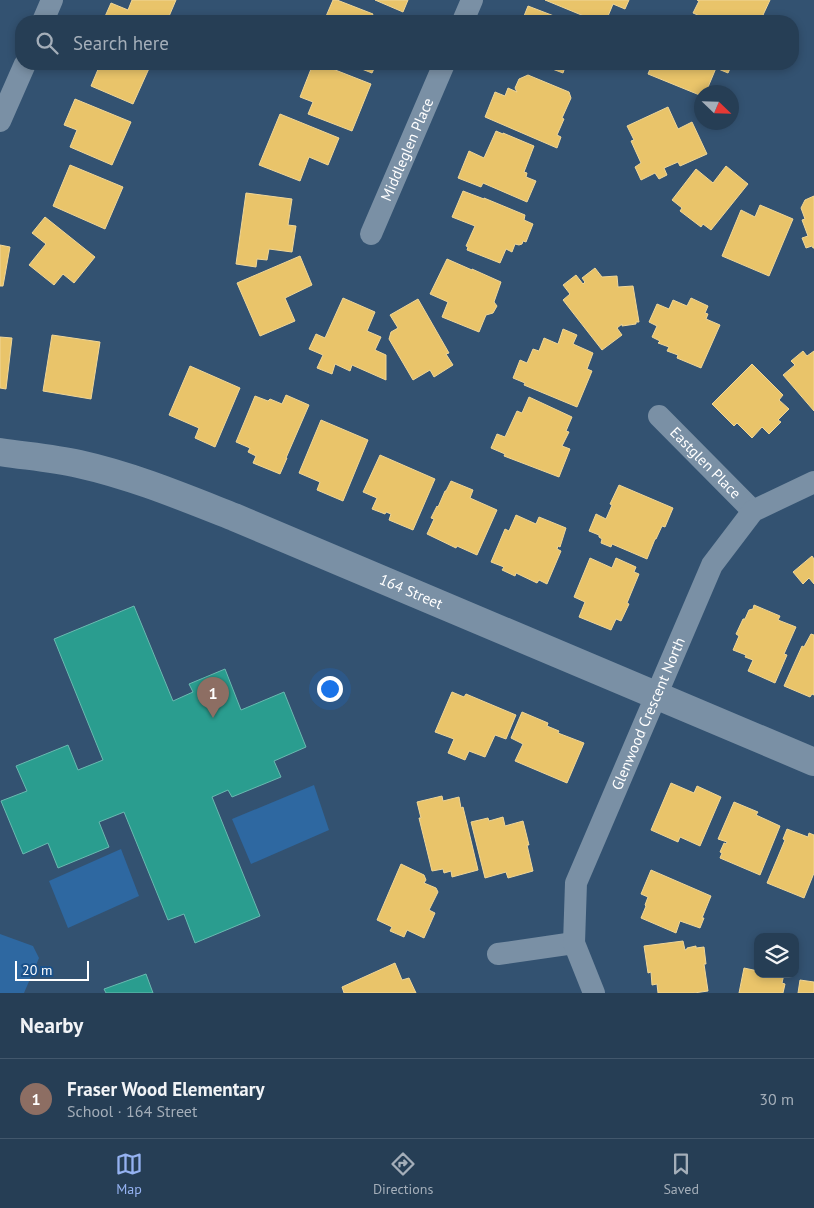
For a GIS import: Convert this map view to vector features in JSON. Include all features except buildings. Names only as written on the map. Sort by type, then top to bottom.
[{"type":"street","points":[[46,15],[52,0]]},
{"type":"street","points":[[466,15],[472,0]]},
{"type":"street","points":[[0,121],[22,70]]},
{"type":"street","name":"Middleglen Place","points":[[371,234],[441,70]]},
{"type":"street","name":"Eastglen Place","points":[[659,416],[753,511]]},
{"type":"street","name":"164 Street","points":[[0,452],[79,464],[141,481],[174,493],[814,762]]},
{"type":"street","name":"Glenwood Crescent North","points":[[594,993],[574,943],[576,883],[656,695],[712,565],[753,511],[814,482]]},
{"type":"street","points":[[498,954],[574,943]]},
{"type":"shaded area","points":[[314,785],[329,830],[251,864],[232,819]]},
{"type":"shaded area","points":[[121,849],[139,896],[68,928],[49,881]]},
{"type":"shaded area","points":[[0,934],[33,946],[39,958],[24,993],[0,993]]},
{"type":"place","name":"Fraser Wood Elementary","points":[[213,718]]}]
